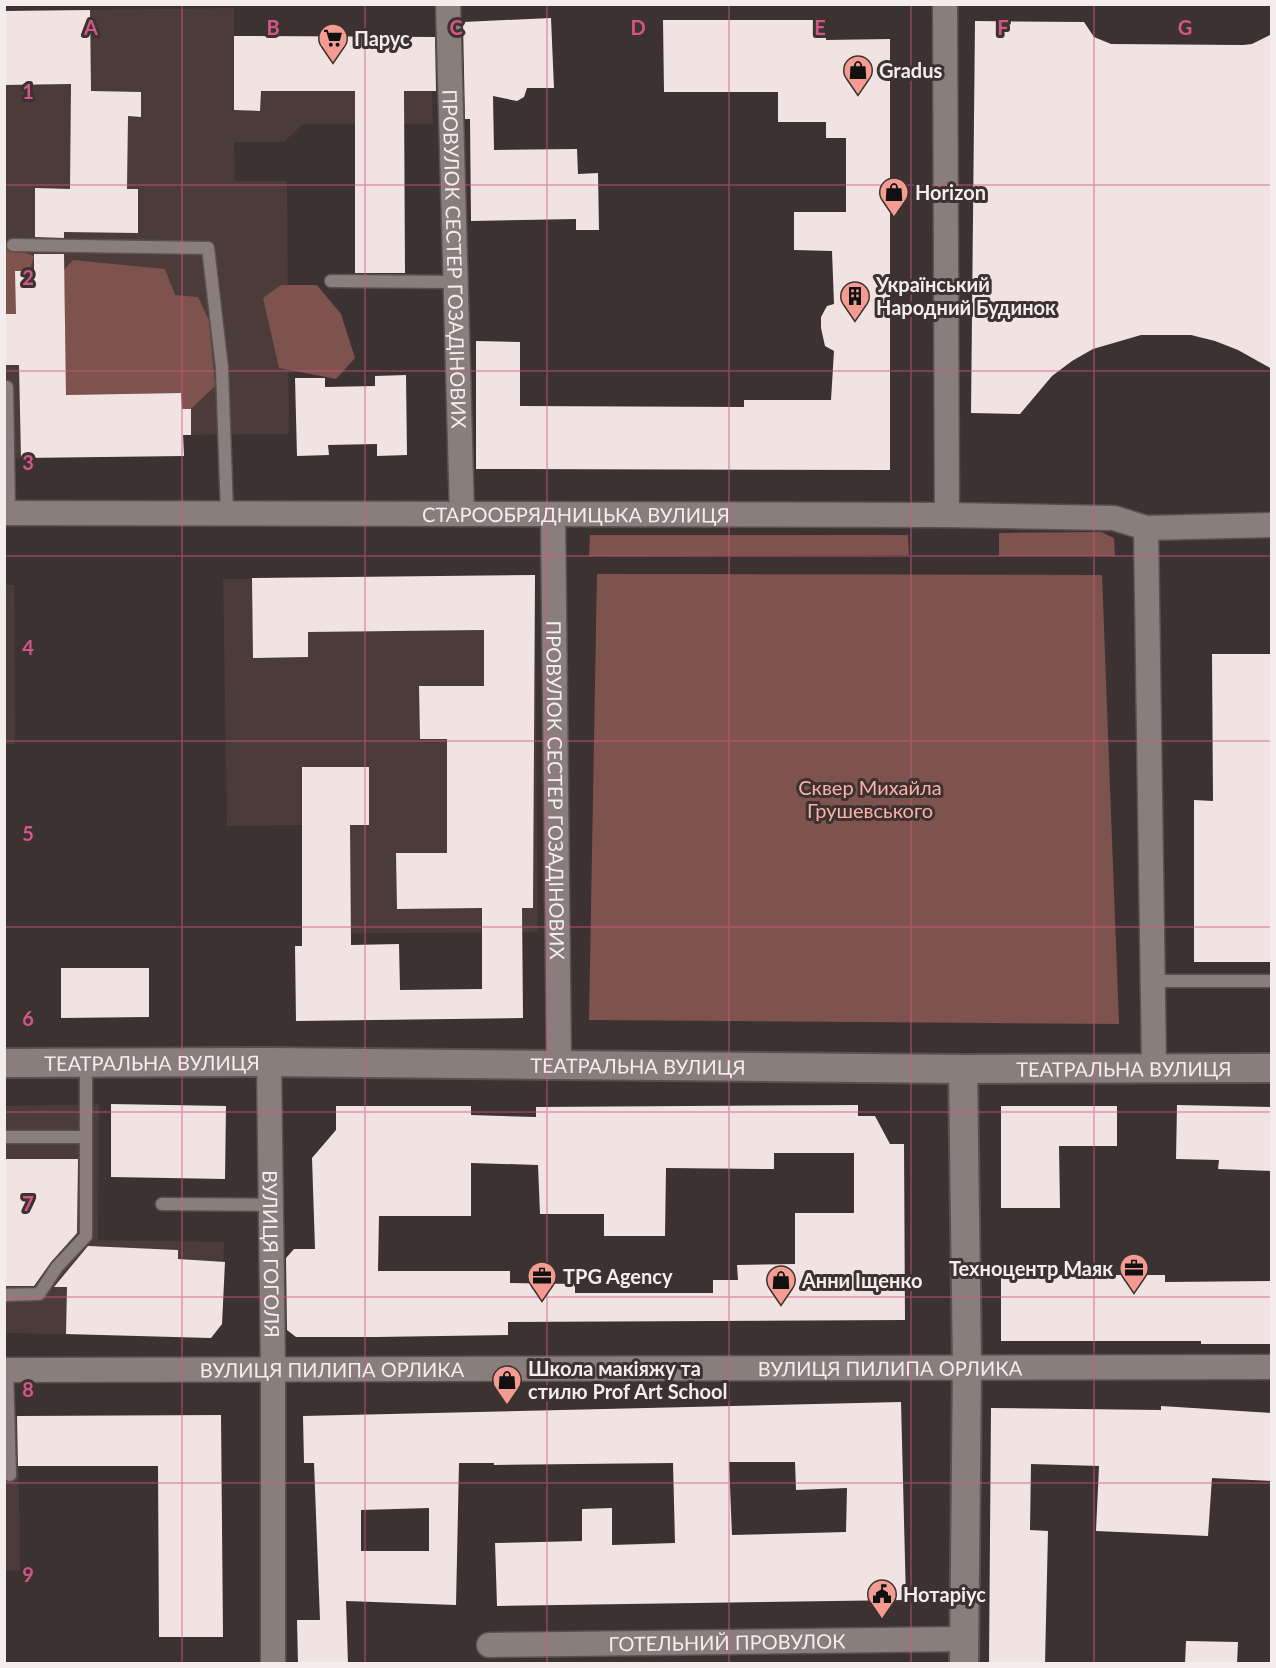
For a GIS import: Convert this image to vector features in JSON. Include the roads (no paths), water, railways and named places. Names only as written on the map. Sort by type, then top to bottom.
[{"type":"street","name":"ПРОВУЛОК СЕСТЕР ГОЗАДІНОВИХ","points":[[448,4],[462,514]]},
{"type":"street","points":[[945,4],[947,515]]},
{"type":"street","name":"СТАРООБРЯДНИЦЬКА ВУЛИЦЯ","points":[[7,513],[553,516],[947,515],[1114,518],[1146,528],[1272,525]]},
{"type":"street","name":"ПРОВУЛОК СЕСТЕР ГОЗАДІНОВИХ","points":[[553,516],[559,1066]]},
{"type":"street","points":[[1146,528],[1154,1067]]},
{"type":"street","name":"ТЕАТРАЛЬНА ВУЛИЦЯ","points":[[4,1063],[269,1062],[963,1069],[1272,1068]]},
{"type":"street","name":"ВУЛИЦЯ ГОГОЛЯ","points":[[269,1062],[273,1369],[273,1664]]},
{"type":"street","points":[[963,1069],[967,1366],[964,1651]]},
{"type":"street","name":"ВУЛИЦЯ ПИЛИПА ОРЛИКА","points":[[6,1370],[1272,1367]]},
{"type":"street","name":"ГОТЕЛЬНИЙ ПРОВУЛОК","points":[[489,1645],[964,1651]]},
{"type":"lane","points":[[14,245],[208,248],[222,368],[227,513]]},
{"type":"lane","points":[[330,281],[455,282]]},
{"type":"lane","points":[[7,513],[8,387]]},
{"type":"lane","points":[[1152,981],[1272,981]]},
{"type":"lane","points":[[4,1295],[39,1294],[57,1267],[86,1236],[86,1062]]},
{"type":"lane","points":[[4,1137],[86,1137]]},
{"type":"lane","points":[[162,1204],[270,1205]]},
{"type":"lane","points":[[6,1370],[10,1474]]},
{"type":"place","name":"Парус","points":[[333,64]]},
{"type":"place","name":"Gradus","points":[[858,96]]},
{"type":"place","name":"Horizon","points":[[894,218]]},
{"type":"place","name":"Український Народний Будинок","points":[[855,322]]},
{"type":"place","name":"Техноцентр Маяк","points":[[1134,1294]]},
{"type":"place","name":"TPG Agency","points":[[542,1302]]},
{"type":"place","name":"Анни Іщенко","points":[[781,1306]]},
{"type":"place","name":"Школа макіяжу та стилю Prof Art School","points":[[507,1406]]},
{"type":"place","name":"Нотаріус","points":[[882,1620]]},
{"type":"park label","name":"Сквер Михайла Грушевського","points":[[870,798]]}]
